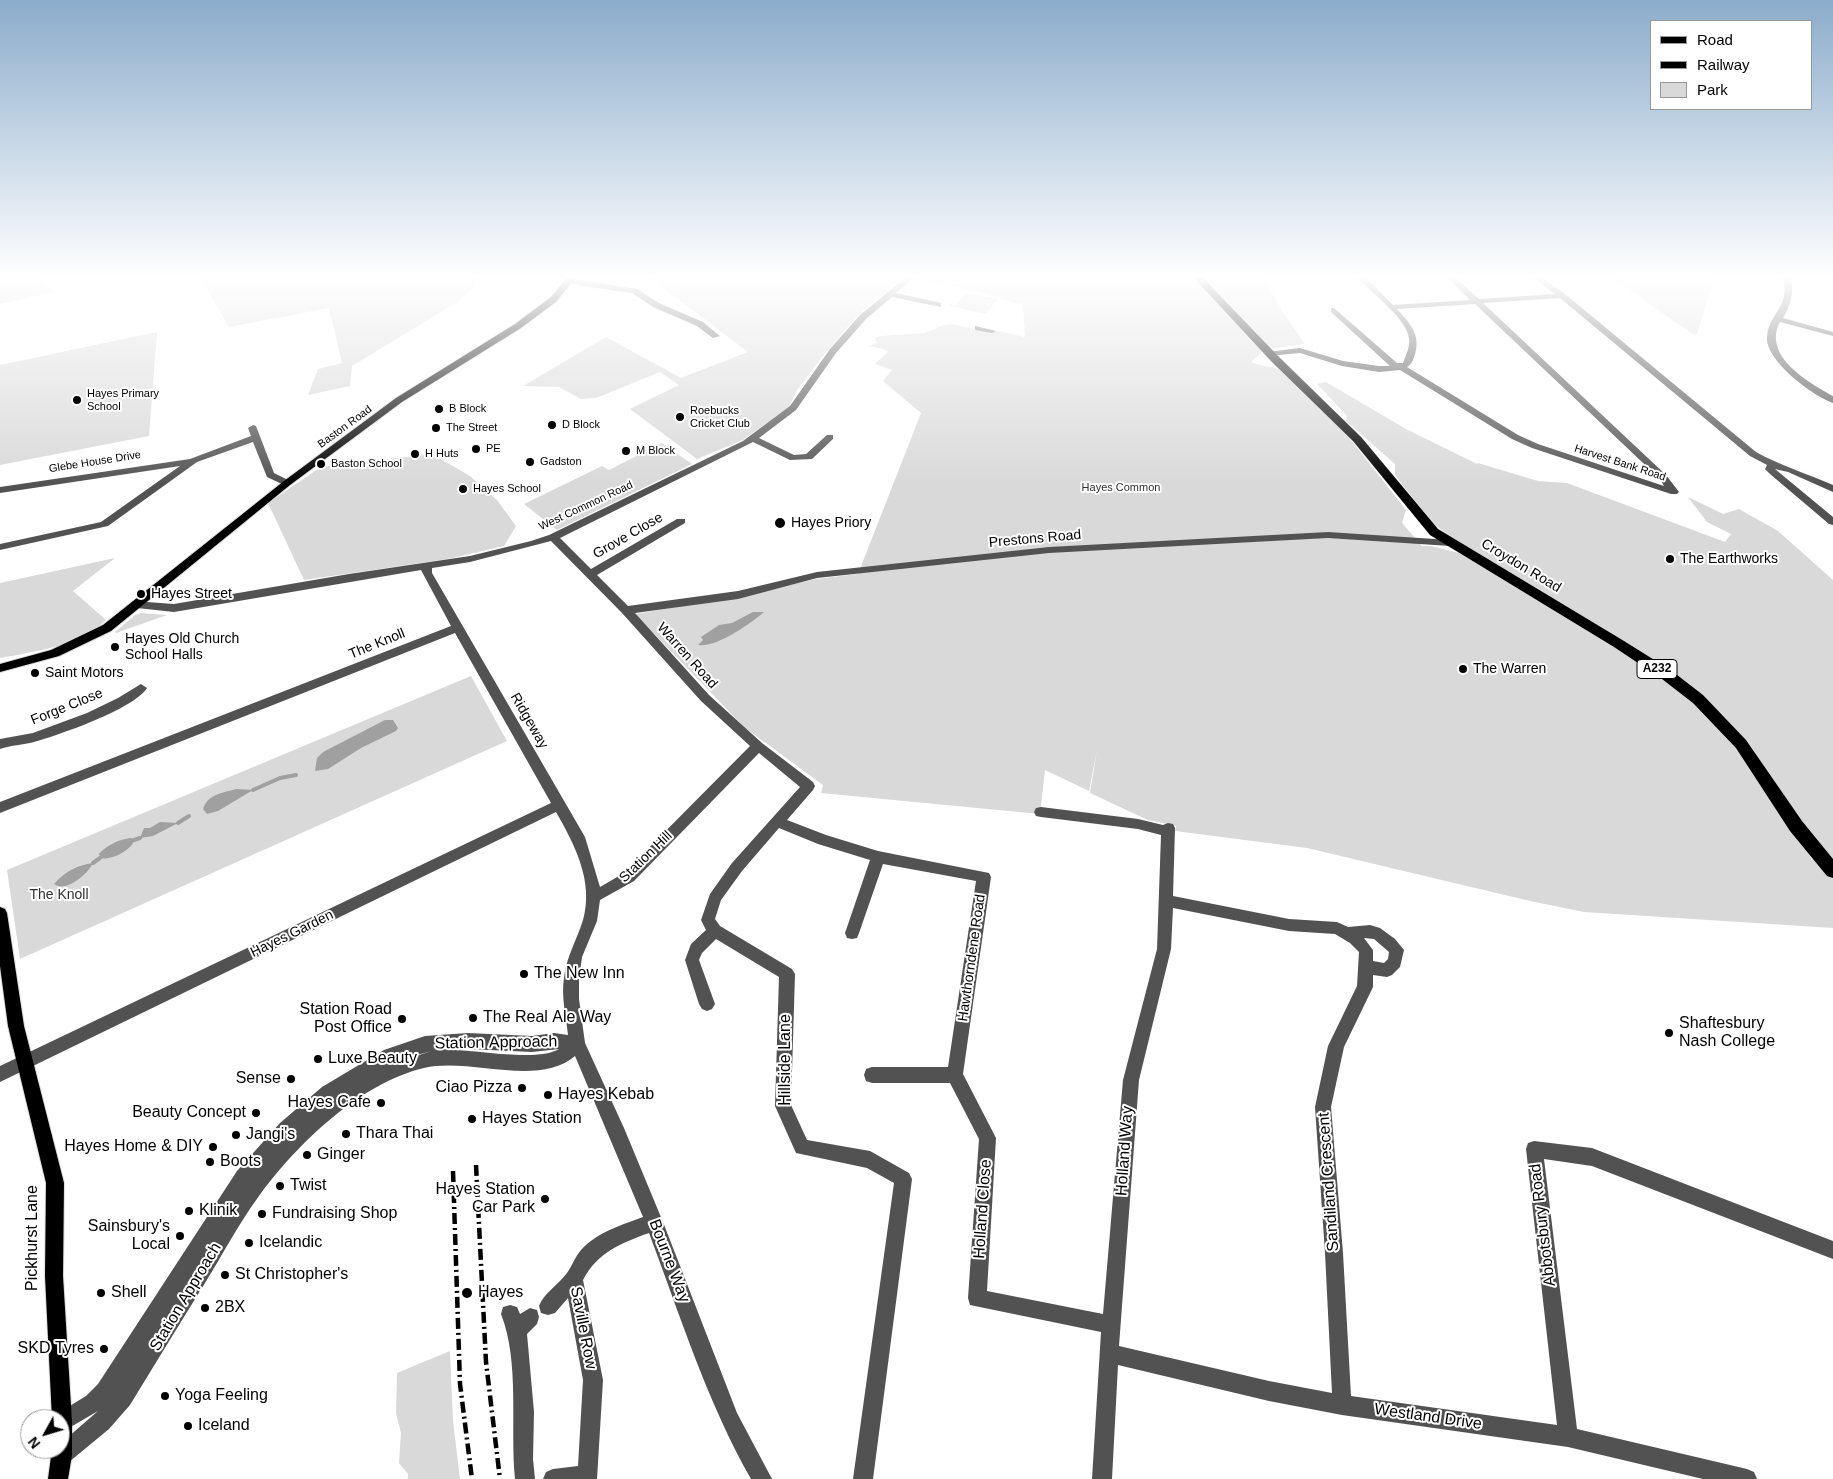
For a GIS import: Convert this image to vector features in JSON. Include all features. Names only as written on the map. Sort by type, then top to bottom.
[{"type":"highway","name":"Croydon Road","points":[[1264,347],[1357,439],[1427,526],[1450,543],[1594,629],[1685,688],[1713,713],[1741,744],[1796,826],[1833,871]]},
{"type":"main road","name":"Baston Road","points":[[137,604],[287,482],[399,400],[487,347]]},
{"type":"main road","points":[[0,669],[85,642],[107,628],[137,604]]},
{"type":"main road","name":"Pickhurst Lane","points":[[0,913],[16,1026],[55,1183],[54,1295],[61,1409]]},
{"type":"main road","name":"Pickhurst Lane","points":[[58,1479],[61,1459]]},
{"type":"street","name":"West Common Road","points":[[137,604],[174,608],[470,559],[553,538],[753,438],[794,408],[836,347]]},
{"type":"street","points":[[1375,347],[1398,368]]},
{"type":"street","points":[[1271,354],[1300,350],[1318,357],[1366,368],[1398,368],[1407,364],[1411,347]]},
{"type":"street","name":"Harvest Bank Road","points":[[1398,368],[1406,370],[1515,437],[1534,446],[1674,492],[1663,477],[1526,347]]},
{"type":"street","points":[[1624,347],[1759,458],[1828,487]]},
{"type":"street","points":[[1774,347],[1781,361],[1803,381],[1833,400]]},
{"type":"street","points":[[0,546],[104,524],[194,460],[255,432],[270,475],[287,482]]},
{"type":"street","points":[[753,438],[792,458],[809,458],[830,438]]},
{"type":"street","name":"Glebe House Drive","points":[[0,490],[194,460]]},
{"type":"street","points":[[1772,464],[1771,470],[1833,522]]},
{"type":"street","points":[[1798,493],[1828,487]]},
{"type":"street","name":"Grove Close","points":[[589,575],[681,521]]},
{"type":"street","name":"Prestons Road","points":[[626,610],[738,595],[817,576],[1048,550],[1328,535],[1450,543]]},
{"type":"street","name":"Warren Road","points":[[553,538],[626,610],[705,698],[758,746],[808,786],[776,821]]},
{"type":"street","name":"Ridgeway","points":[[426,565],[427,573],[580,841],[587,858],[593,882],[594,897]]},
{"type":"street","name":"The Knoll","points":[[0,808],[458,628]]},
{"type":"street","name":"Forge Close","points":[[0,744],[33,737],[91,715],[135,695],[141,688]]},
{"type":"street","name":"Station Hill","points":[[594,897],[628,877],[758,746]]},
{"type":"street","name":"Hayes Garden","points":[[0,1074],[559,806]]},
{"type":"street","name":"Holland Way","points":[[1041,812],[1167,829],[1164,949],[1131,1080],[1109,1354],[1102,1479]]},
{"type":"street","points":[[707,1004],[692,960],[696,949],[715,931],[708,920],[715,898],[737,867],[776,821]]},
{"type":"street","name":"Hawthorndene Road","points":[[776,821],[823,840],[878,857],[984,877],[955,1074]]},
{"type":"street","points":[[852,933],[878,857]]},
{"type":"street","points":[[577,1043],[571,999],[571,979],[575,958],[592,914],[594,897]]},
{"type":"street","name":"Sandiland Crescent","points":[[1166,900],[1289,925],[1337,928],[1355,938],[1366,950],[1365,987],[1336,1046],[1323,1107],[1334,1253],[1342,1405]]},
{"type":"street","name":"Sandiland Crescent","points":[[1348,933],[1369,930],[1382,936],[1397,950],[1395,962],[1387,970],[1366,967]]},
{"type":"street","name":"Hillside Lane","points":[[715,931],[787,974],[783,1106],[802,1147],[870,1160],[903,1178],[863,1479]]},
{"type":"street","name":"Station Approach","points":[[70,1417],[93,1403],[105,1391],[139,1342],[244,1177],[300,1115],[328,1093],[385,1058],[408,1048],[425,1044],[468,1041],[532,1044],[564,1041],[577,1043]]},
{"type":"street","name":"Bourne Way","points":[[577,1043],[618,1134],[654,1222],[729,1418],[762,1479]]},
{"type":"street","name":"Station Approach","points":[[70,1448],[102,1422],[123,1398],[252,1191],[273,1164],[312,1125],[356,1092],[414,1063],[450,1058],[514,1062],[548,1061],[565,1055],[577,1043]]},
{"type":"street","points":[[872,1074],[955,1074]]},
{"type":"street","name":"Holland Close","points":[[955,1074],[988,1138],[977,1298],[1112,1325]]},
{"type":"street","name":"Abbotsbury Road","points":[[1568,1437],[1534,1149],[1592,1157],[1833,1250]]},
{"type":"street","name":"Saville Row","points":[[588,1477],[593,1380],[574,1278],[581,1263],[592,1250],[605,1242],[654,1222]]},
{"type":"street","points":[[548,1306],[574,1278]]},
{"type":"street","points":[[519,1321],[524,1412],[523,1458],[525,1479]]},
{"type":"street","name":"Westland Drive","points":[[1109,1354],[1269,1391],[1342,1405],[1568,1437],[1747,1479]]},
{"type":"street","points":[[553,1479],[588,1477]]},
{"type":"green space","name":"Hayes Primary School","points":[[86,347],[156,347],[149,436],[0,465],[0,365]]},
{"type":"green space","points":[[338,347],[383,347],[352,366],[350,386],[308,395],[318,369],[342,363]]},
{"type":"green space","points":[[589,347],[624,347],[681,378],[748,352],[741,347],[831,347],[797,390],[789,407],[743,440],[697,459],[630,409],[679,385],[660,372],[596,398],[581,399],[559,387],[523,386]]},
{"type":"green space","name":"Hayes Common","points":[[873,347],[1259,347],[1263,351],[1251,362],[1283,371],[1344,431],[1406,510],[1402,523],[1422,546],[1431,546],[1459,553],[1683,690],[1735,742],[1811,858],[1833,879],[1833,928],[1584,912],[1307,848],[1175,831],[1176,826],[1148,820],[1090,793],[1097,750],[1089,791],[1045,770],[1040,814],[821,793],[823,785],[744,727],[635,614],[725,599],[816,579],[858,574],[921,413],[883,381],[892,370],[875,364],[888,352],[884,349]]},
{"type":"green space","points":[[1326,382],[1406,429],[1477,464],[1538,481],[1567,483],[1725,542],[1731,534],[1707,522],[1688,497],[1723,514],[1739,509],[1778,531],[1833,580],[1833,867],[1781,794],[1748,742],[1716,711],[1464,546],[1431,522],[1395,475],[1395,464],[1346,421],[1347,416],[1317,384]]},
{"type":"green space","points":[[662,443],[692,464],[557,530],[524,504],[602,466],[609,470]]},
{"type":"green space","points":[[432,454],[470,476],[497,500],[516,526],[504,546],[448,559],[304,580],[268,503],[321,467]]},
{"type":"green space","points":[[115,558],[73,591],[106,620],[83,636],[70,641],[42,650],[0,658],[0,583]]},
{"type":"green space","points":[[141,613],[167,615],[115,632],[135,615]]},
{"type":"green space","name":"The Knoll","points":[[471,676],[507,741],[20,959],[7,870]]},
{"type":"green space","points":[[450,1351],[453,1421],[460,1479],[408,1479],[408,1474],[399,1463],[401,1433],[396,1413],[397,1373]]},
{"type":"shaded area","points":[[753,612],[764,612],[742,629],[723,639],[714,643],[698,645],[703,640],[701,637],[719,625],[732,623]]},
{"type":"shaded area","points":[[385,720],[393,720],[398,728],[396,731],[361,748],[328,769],[315,771],[317,758],[323,752]]},
{"type":"shaded area","points":[[236,789],[253,790],[218,811],[207,814],[203,809],[212,797]]},
{"type":"shaded area","points":[[160,822],[178,823],[153,836],[140,838],[144,828],[150,828]]},
{"type":"shaded area","points":[[130,838],[135,839],[126,851],[110,858],[100,858],[99,854],[109,846]]},
{"type":"shaded area","points":[[93,863],[82,877],[76,881],[64,886],[54,884],[72,870],[82,865]]},
{"type":"waterway","points":[[253,790],[280,778],[296,775]]},
{"type":"waterway","points":[[178,823],[189,816]]},
{"type":"waterway","points":[[134,840],[140,838]]},
{"type":"waterway","points":[[93,863],[100,858]]},
{"type":"railway","points":[[476,1165],[486,1362],[500,1479]]},
{"type":"railway","points":[[453,1171],[460,1384],[472,1479]]},
{"type":"place","name":"Hayes Primary School","points":[[77,400]]},
{"type":"place","name":"B Block","points":[[439,409]]},
{"type":"place","name":"Roebucks Cricket Club","points":[[680,417]]},
{"type":"place","name":"D Block","points":[[552,425]]},
{"type":"place","name":"The Street","points":[[436,428]]},
{"type":"place","name":"PE","points":[[476,449]]},
{"type":"place","name":"M Block","points":[[626,451]]},
{"type":"place","name":"H Huts","points":[[415,454]]},
{"type":"place","name":"Gadston","points":[[530,462]]},
{"type":"place","name":"Baston School","points":[[321,464]]},
{"type":"place","name":"Hayes School","points":[[463,489]]},
{"type":"place","name":"Hayes Priory","points":[[780,523]]},
{"type":"place","name":"The Earthworks","points":[[1670,559]]},
{"type":"place","name":"Hayes Street","points":[[141,594]]},
{"type":"place","name":"Hayes Old Church School Halls","points":[[115,647]]},
{"type":"place","name":"The Warren","points":[[1463,669]]},
{"type":"place","name":"Saint Motors","points":[[35,673]]},
{"type":"place","name":"The New Inn","points":[[524,974]]},
{"type":"place","name":"The Real Ale Way","points":[[473,1018]]},
{"type":"place","name":"Station Road Post Office","points":[[402,1019]]},
{"type":"place","name":"Shaftesbury Nash College","points":[[1669,1033]]},
{"type":"place","name":"Luxe Beauty","points":[[318,1059]]},
{"type":"place","name":"Sense","points":[[291,1079]]},
{"type":"place","name":"Ciao Pizza","points":[[522,1088]]},
{"type":"place","name":"Hayes Kebab","points":[[548,1095]]},
{"type":"place","name":"Hayes Cafe","points":[[381,1103]]},
{"type":"place","name":"Beauty Concept","points":[[256,1113]]},
{"type":"place","name":"Hayes Station","points":[[472,1119]]},
{"type":"place","name":"Thara Thai","points":[[346,1134]]},
{"type":"place","name":"Jangi's","points":[[236,1135]]},
{"type":"place","name":"Hayes Home & DIY","points":[[213,1147]]},
{"type":"place","name":"Ginger","points":[[307,1155]]},
{"type":"place","name":"Boots","points":[[210,1162]]},
{"type":"place","name":"Twist","points":[[280,1186]]},
{"type":"place","name":"Hayes Station Car Park","points":[[545,1199]]},
{"type":"place","name":"Klinik","points":[[189,1211]]},
{"type":"place","name":"Fundraising Shop","points":[[262,1214]]},
{"type":"place","name":"Sainsbury's Local","points":[[180,1236]]},
{"type":"place","name":"Icelandic","points":[[249,1243]]},
{"type":"place","name":"St Christopher's","points":[[225,1275]]},
{"type":"place","name":"Shell","points":[[101,1293]]},
{"type":"place","name":"Hayes","points":[[467,1293]]},
{"type":"place","name":"2BX","points":[[205,1308]]},
{"type":"place","name":"SKD Tyres","points":[[104,1349]]},
{"type":"place","name":"Yoga Feeling","points":[[165,1396]]},
{"type":"place","name":"Iceland","points":[[188,1426]]}]
